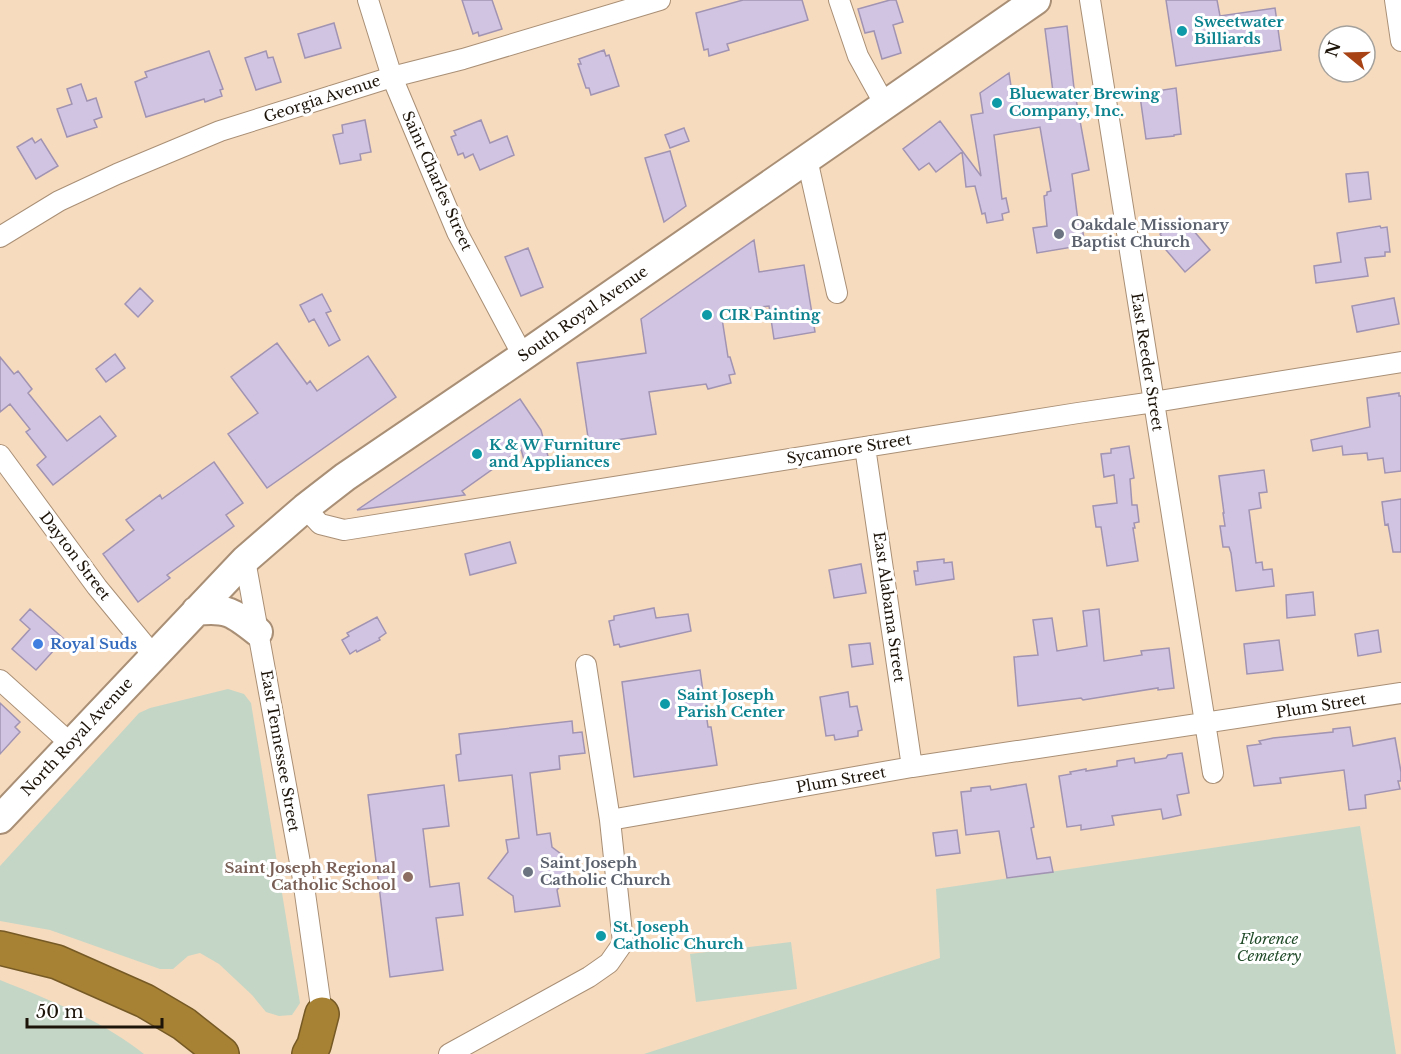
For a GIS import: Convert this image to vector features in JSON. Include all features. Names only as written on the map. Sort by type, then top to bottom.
[{"type":"highway","points":[[0,948],[57,962],[145,1001],[184,1024],[219,1053]]},
{"type":"highway","points":[[309,1054],[314,1046],[322,1014]]},
{"type":"highway","points":[[322,1014],[328,1054]]},
{"type":"street","name":"Saint Charles Street","points":[[368,0],[392,77],[457,232],[523,356]]},
{"type":"street","name":"Georgia Avenue","points":[[0,237],[69,197],[117,174],[220,131],[392,77],[463,59],[660,0]]},
{"type":"street","points":[[839,0],[858,56],[885,105]]},
{"type":"street","name":"South Royal Avenue","points":[[153,655],[245,560],[304,508],[345,477],[1036,0]]},
{"type":"street","name":"East Reeder Street","points":[[1090,0],[1213,773]]},
{"type":"street","points":[[1395,0],[1400,30]]},
{"type":"street","points":[[807,159],[837,293]]},
{"type":"street","name":"Sycamore Street","points":[[304,508],[320,524],[344,530],[1401,362]]},
{"type":"street","name":"East Alabama Street","points":[[866,447],[912,767]]},
{"type":"street","name":"Dayton Street","points":[[0,455],[97,587],[153,655]]},
{"type":"street","name":"East Tennessee Street","points":[[245,560],[303,879],[322,1014]]},
{"type":"street","points":[[196,611],[216,609],[231,612],[258,632]]},
{"type":"street","name":"North Royal Avenue","points":[[0,819],[153,655]]},
{"type":"street","points":[[449,1054],[609,963],[623,943],[610,820],[586,665]]},
{"type":"street","points":[[0,680],[71,744]]},
{"type":"street","name":"Plum Street","points":[[610,820],[912,767],[1401,693]]},
{"type":"green space","points":[[228,689],[244,694],[251,703],[300,1003],[292,1015],[279,1016],[266,1012],[252,995],[219,964],[200,953],[188,956],[173,969],[160,969],[50,930],[0,921],[0,866],[139,713],[150,708]]},
{"type":"green space","name":"Florence Cemetery","points":[[1360,826],[1396,1054],[644,1054],[940,958],[936,889]]},
{"type":"green space","points":[[791,942],[797,989],[696,1002],[690,954]]},
{"type":"green space","points":[[0,980],[93,1021],[144,1054],[0,1054]]},
{"type":"building","points":[[462,0],[492,0],[502,29],[479,36],[478,32],[473,34]]},
{"type":"building","points":[[743,0],[802,0],[808,20],[727,44],[729,50],[709,56],[708,49],[704,50],[696,13]]},
{"type":"building","points":[[896,0],[903,22],[893,25],[901,53],[882,59],[874,31],[865,33],[858,9]]},
{"type":"building","points":[[1166,0],[1217,0],[1220,16],[1275,8],[1281,50],[1176,66]]},
{"type":"building","points":[[334,23],[341,48],[305,58],[298,34]]},
{"type":"building","points":[[1067,26],[1074,88],[1089,170],[1072,174],[1078,221],[1081,220],[1084,239],[1078,240],[1079,246],[1037,253],[1033,228],[1047,226],[1044,196],[1051,191],[1040,127],[994,135],[1002,199],[1006,198],[1009,212],[1002,214],[1003,220],[987,223],[985,213],[982,214],[975,186],[966,187],[962,152],[936,172],[929,163],[919,170],[903,149],[940,121],[981,176],[971,115],[983,113],[980,93],[1009,73],[1013,99],[1053,92],[1045,29]]},
{"type":"building","points":[[604,50],[606,56],[609,55],[619,86],[591,95],[589,88],[586,88],[578,64],[581,64],[579,59]]},
{"type":"building","points":[[209,51],[223,89],[220,90],[222,96],[205,102],[204,99],[146,117],[135,82],[147,77],[145,72]]},
{"type":"building","points":[[266,51],[268,58],[273,57],[281,82],[256,90],[245,58]]},
{"type":"building","points":[[81,84],[87,101],[96,98],[102,117],[94,120],[97,127],[67,137],[57,109],[72,104],[67,89]]},
{"type":"building","points":[[1176,88],[1181,134],[1146,139],[1140,96],[1144,93]]},
{"type":"building","points":[[365,120],[371,152],[360,154],[361,160],[340,164],[333,135],[343,133],[342,125]]},
{"type":"building","points":[[481,120],[490,143],[507,136],[514,155],[480,170],[473,154],[465,158],[463,153],[458,155],[451,137],[456,135],[454,131]]},
{"type":"building","points":[[684,128],[689,141],[670,148],[665,135]]},
{"type":"building","points":[[32,138],[35,143],[41,139],[58,166],[36,179],[17,147]]},
{"type":"building","points":[[670,151],[686,206],[664,222],[645,158]]},
{"type":"building","points":[[1368,172],[1371,199],[1349,202],[1346,174]]},
{"type":"building","points":[[1181,216],[1210,250],[1185,272],[1161,244],[1165,241],[1160,234]]},
{"type":"building","points":[[1380,226],[1381,228],[1387,227],[1390,252],[1385,252],[1385,256],[1365,258],[1368,276],[1316,283],[1314,266],[1341,262],[1337,233]]},
{"type":"building","points":[[754,240],[759,272],[804,265],[815,332],[774,339],[769,306],[721,312],[728,357],[730,357],[735,374],[729,375],[731,383],[708,389],[706,384],[649,392],[656,434],[589,444],[577,363],[646,353],[641,319]]},
{"type":"building","points":[[528,248],[543,287],[521,296],[505,257]]},
{"type":"building","points":[[140,288],[153,301],[138,317],[125,304]]},
{"type":"building","points":[[322,294],[331,311],[326,313],[340,340],[329,346],[314,319],[309,322],[300,305]]},
{"type":"building","points":[[1394,298],[1399,324],[1357,332],[1352,306]]},
{"type":"building","points":[[277,343],[307,384],[310,381],[317,391],[368,356],[396,397],[267,488],[228,434],[258,413],[231,377]]},
{"type":"building","points":[[115,354],[125,368],[106,382],[96,369]]},
{"type":"building","points":[[0,357],[14,374],[18,371],[32,389],[28,393],[67,441],[100,416],[116,436],[53,485],[37,465],[46,457],[26,432],[30,429],[10,404],[0,412]]},
{"type":"building","points":[[1399,393],[1401,396],[1401,471],[1385,473],[1383,458],[1368,460],[1367,453],[1343,455],[1342,446],[1313,451],[1311,440],[1370,427],[1367,398]]},
{"type":"building","points":[[520,399],[541,430],[549,460],[526,467],[521,449],[462,491],[465,495],[357,510]]},
{"type":"building","points":[[1129,446],[1134,478],[1130,479],[1132,505],[1137,505],[1139,522],[1134,523],[1135,528],[1133,528],[1138,561],[1107,566],[1101,527],[1096,527],[1093,506],[1117,503],[1114,475],[1104,477],[1101,454],[1111,453],[1111,449]]},
{"type":"building","points":[[214,462],[243,503],[226,515],[234,526],[167,575],[170,578],[138,602],[103,554],[134,530],[126,520],[160,495],[162,499]]},
{"type":"building","points":[[1264,470],[1267,492],[1259,493],[1261,508],[1249,510],[1256,563],[1262,562],[1263,570],[1272,569],[1274,586],[1236,591],[1231,553],[1229,547],[1223,547],[1220,526],[1225,526],[1219,476]]},
{"type":"building","points":[[1401,499],[1401,552],[1393,552],[1388,524],[1385,525],[1382,502]]},
{"type":"building","points":[[510,542],[516,563],[470,575],[465,554]]},
{"type":"building","points":[[944,559],[944,563],[952,562],[954,579],[916,585],[914,571],[918,571],[917,562]]},
{"type":"building","points":[[861,564],[866,593],[834,598],[829,570]]},
{"type":"building","points":[[1313,592],[1315,615],[1287,618],[1286,595]]},
{"type":"building","points":[[654,608],[656,618],[688,614],[691,631],[620,647],[619,644],[614,645],[609,621],[614,620],[614,616]]},
{"type":"building","name":"Royal Suds","points":[[30,609],[64,639],[36,670],[12,649],[30,629],[20,620]]},
{"type":"building","points":[[1099,609],[1104,661],[1142,655],[1141,651],[1169,648],[1174,688],[1158,690],[1158,688],[1083,700],[1081,698],[1018,706],[1014,657],[1038,655],[1033,620],[1052,618],[1057,651],[1087,646],[1083,611]]},
{"type":"building","points":[[377,617],[386,633],[379,638],[380,640],[350,654],[342,640],[349,636],[347,633]]},
{"type":"building","points":[[1378,630],[1381,652],[1358,656],[1355,634]]},
{"type":"building","points":[[1279,640],[1283,670],[1247,674],[1244,644]]},
{"type":"building","points":[[870,643],[873,664],[852,667],[849,645]]},
{"type":"building","name":"Saint Joseph Parish Center","points":[[700,670],[708,727],[711,727],[717,765],[634,777],[622,682]]},
{"type":"building","points":[[848,692],[850,707],[857,706],[862,730],[858,731],[858,736],[835,740],[834,735],[826,736],[820,697]]},
{"type":"building","points":[[0,703],[20,722],[15,727],[20,732],[0,754]]},
{"type":"building","points":[[572,721],[573,733],[582,732],[585,753],[559,756],[560,769],[530,773],[537,835],[550,833],[552,847],[569,860],[583,858],[557,890],[560,906],[515,912],[513,896],[488,878],[508,852],[506,840],[519,838],[512,775],[459,781],[456,755],[461,754],[459,734]]},
{"type":"building","points":[[1350,727],[1353,746],[1395,738],[1401,772],[1401,781],[1398,781],[1400,789],[1365,795],[1366,808],[1349,810],[1344,770],[1280,778],[1281,783],[1254,786],[1247,746],[1261,744],[1259,741],[1273,738],[1333,732],[1333,729]]},
{"type":"building","points":[[1182,753],[1189,793],[1177,795],[1181,815],[1163,819],[1161,809],[1112,816],[1114,825],[1081,830],[1081,825],[1067,827],[1059,776],[1086,769],[1086,771],[1117,766],[1117,761],[1134,758],[1135,763]]},
{"type":"building","points":[[1026,784],[1037,859],[1050,857],[1053,872],[1007,878],[999,831],[966,835],[961,792],[971,791],[971,788],[990,786],[991,790]]},
{"type":"building","points":[[444,785],[449,826],[423,829],[430,887],[459,883],[463,915],[436,918],[443,970],[390,977],[368,795]]},
{"type":"building","points":[[957,830],[960,853],[936,856],[933,833]]},
{"type":"place","name":"Sweetwater Billiards","points":[[1182,31]]},
{"type":"place","name":"Bluewater Brewing Company, Inc.","points":[[997,103]]},
{"type":"place","name":"Oakdale Missionary Baptist Church","points":[[1059,234]]},
{"type":"place","name":"CIR Painting","points":[[707,315]]},
{"type":"place","name":"K & W Furniture and Appliances","points":[[477,454]]},
{"type":"place","name":"Royal Suds","points":[[38,644]]},
{"type":"place","name":"Saint Joseph Parish Center","points":[[665,704]]},
{"type":"place","name":"Saint Joseph Catholic Church","points":[[528,872]]},
{"type":"place","name":"Saint Joseph Regional Catholic School","points":[[408,877]]},
{"type":"place","name":"St. Joseph Catholic Church","points":[[601,936]]}]
